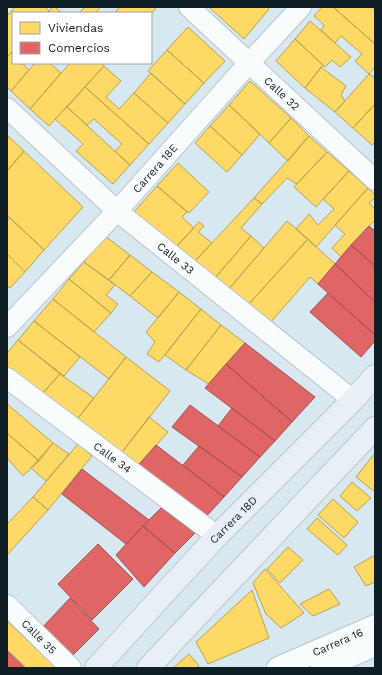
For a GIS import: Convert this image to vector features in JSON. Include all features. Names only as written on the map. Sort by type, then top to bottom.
[{"type":"main road","name":"Carrera 18D","points":[[96,668],[217,536],[353,400],[375,376]]},
{"type":"main road","points":[[148,668],[375,428]]},
{"type":"street","name":"Calle 32","points":[[189,7],[375,180]]},
{"type":"street","name":"Carrera 18E","points":[[7,327],[117,211],[248,63],[301,7]]},
{"type":"street","name":"Calle 33","points":[[7,108],[117,211],[353,400]]},
{"type":"street","name":"Calle 34","points":[[7,378],[217,536]]},
{"type":"street","name":"Calle 35","points":[[7,605],[71,668]]},
{"type":"street","name":"Carrera 16","points":[[278,668],[375,626]]},
{"type":"street","name":"Carrera 16","points":[[322,668],[375,645]]},
{"type":"building: Viviendas","points":[[15,7],[45,7],[49,11],[12,12],[12,52],[7,57],[7,16]]},
{"type":"building: Viviendas","points":[[55,7],[61,12],[50,12],[49,11]]},
{"type":"building: Viviendas","points":[[85,7],[101,7],[96,12],[80,12]]},
{"type":"building: Viviendas","points":[[120,7],[157,7],[152,13],[115,12]]},
{"type":"building: Viviendas","points":[[209,7],[267,7],[269,9],[244,39]]},
{"type":"building: Viviendas","points":[[322,7],[333,7],[375,44],[375,67],[369,74],[355,61],[362,54],[341,36],[335,43],[321,30],[324,25],[314,16]]},
{"type":"building: Viviendas","points":[[333,7],[372,7],[375,10],[375,44]]},
{"type":"building: Viviendas","points":[[310,21],[351,57],[340,67],[332,60],[325,67],[295,39]]},
{"type":"building: Viviendas","points":[[188,27],[225,61],[204,83],[167,50]]},
{"type":"building: Viviendas","points":[[295,39],[323,65],[305,88],[276,61]]},
{"type":"building: Viviendas","points":[[167,50],[204,83],[185,104],[148,71]]},
{"type":"building: Viviendas","points":[[11,53],[12,64],[23,64],[29,70],[11,91],[7,87],[7,57]]},
{"type":"building: Viviendas","points":[[34,64],[51,64],[61,73],[30,109],[11,91]]},
{"type":"building: Viviendas","points":[[69,64],[103,64],[104,66],[49,126],[30,109]]},
{"type":"building: Viviendas","points":[[104,66],[121,81],[106,97],[119,109],[134,93],[168,123],[149,144],[85,87]]},
{"type":"building: Viviendas","points":[[321,67],[346,86],[341,95],[345,101],[335,112],[305,88]]},
{"type":"building: Viviendas","points":[[151,73],[185,104],[168,123],[134,93]]},
{"type":"building: Viviendas","points":[[369,74],[375,78],[375,104],[353,128],[335,112]]},
{"type":"building: Viviendas","points":[[250,81],[291,118],[269,143],[229,105]]},
{"type":"building: Viviendas","points":[[85,87],[149,144],[130,165],[115,151],[122,144],[94,119],[87,125],[67,107]]},
{"type":"building: Viviendas","points":[[375,104],[375,142],[372,145],[353,128]]},
{"type":"building: Viviendas","points":[[229,105],[260,134],[242,155],[210,126]]},
{"type":"building: Viviendas","points":[[67,107],[130,165],[113,184],[76,151],[83,144],[55,119]]},
{"type":"building: Viviendas","points":[[291,118],[309,136],[288,161],[269,143]]},
{"type":"building: Viviendas","points":[[210,126],[242,155],[227,172],[195,143]]},
{"type":"building: Viviendas","points":[[7,135],[24,151],[7,171]]},
{"type":"building: Viviendas","points":[[309,136],[327,152],[297,184],[287,178],[262,204],[254,198]]},
{"type":"building: Viviendas","points":[[24,151],[83,207],[44,250],[7,215],[7,171]]},
{"type":"building: Viviendas","points":[[327,152],[349,171],[316,207],[294,187]]},
{"type":"building: Viviendas","points":[[178,163],[209,192],[189,213],[157,186]]},
{"type":"building: Viviendas","points":[[349,171],[368,188],[316,247],[296,229],[309,214],[318,225],[334,209],[323,199]]},
{"type":"building: Viviendas","points":[[157,186],[187,212],[182,217],[194,228],[176,247],[134,212]]},
{"type":"building: Viviendas","points":[[368,188],[375,195],[375,198],[369,203],[375,209],[375,220],[341,257],[332,248],[345,234],[335,225]]},
{"type":"building: Viviendas","points":[[254,198],[262,204],[241,228],[251,236],[215,278],[194,262]]},
{"type":"building: Viviendas","points":[[10,218],[44,250],[25,272],[7,254],[7,221]]},
{"type":"building: Viviendas","points":[[287,221],[308,239],[247,306],[228,290]]},
{"type":"building: Viviendas","points":[[199,222],[204,226],[198,232],[212,243],[194,262],[176,247]]},
{"type":"building: Viviendas","points":[[105,236],[130,255],[109,280],[84,262]]},
{"type":"building: Viviendas","points":[[251,236],[264,248],[228,290],[215,278]]},
{"type":"building: Viviendas","points":[[308,239],[335,264],[318,284],[310,277],[270,323],[247,306]]},
{"type":"building: Viviendas","points":[[7,254],[25,272],[10,288],[7,286]]},
{"type":"building: Viviendas","points":[[130,255],[152,272],[130,296],[109,280]]},
{"type":"building: Viviendas","points":[[84,262],[115,285],[106,295],[118,304],[111,313],[69,279]]},
{"type":"building: Viviendas","points":[[152,272],[179,292],[158,318],[130,296]]},
{"type":"building: Viviendas","points":[[69,279],[111,313],[94,332],[53,299]]},
{"type":"building: Viviendas","points":[[179,292],[201,309],[159,362],[147,354],[155,342],[146,332]]},
{"type":"building: Viviendas","points":[[53,299],[126,357],[109,379],[34,321]]},
{"type":"building: Viviendas","points":[[201,309],[221,325],[186,370],[165,355]]},
{"type":"building: Viviendas","points":[[34,321],[80,357],[64,376],[18,340]]},
{"type":"building: Viviendas","points":[[221,325],[245,343],[209,384],[186,370]]},
{"type":"building: Viviendas","points":[[18,340],[60,374],[41,395],[7,369],[7,353]]},
{"type":"building: Viviendas","points":[[126,357],[170,391],[119,456],[75,422]]},
{"type":"building: Viviendas","points":[[60,374],[94,398],[75,422],[41,395]]},
{"type":"building: Viviendas","points":[[7,404],[53,443],[39,461],[7,433]]},
{"type":"building: Viviendas","points":[[149,417],[168,432],[135,469],[119,456]]},
{"type":"building: Viviendas","points":[[7,433],[39,461],[23,476],[7,458]]},
{"type":"building: Viviendas","points":[[53,443],[69,454],[46,481],[31,468]]},
{"type":"building: Viviendas","points":[[78,444],[92,456],[48,510],[33,497]]},
{"type":"building: Viviendas","points":[[375,453],[375,492],[356,477]]},
{"type":"building: Viviendas","points":[[352,482],[371,498],[357,511],[340,496]]},
{"type":"building: Viviendas","points":[[33,497],[48,510],[7,555],[7,524]]},
{"type":"building: Viviendas","points":[[333,499],[358,522],[344,538],[318,515]]},
{"type":"building: Viviendas","points":[[317,518],[347,545],[338,555],[307,529]]},
{"type":"building: Viviendas","points":[[288,547],[303,560],[280,583],[267,569]]},
{"type":"building: Viviendas","points":[[375,555],[375,582],[366,586],[354,567]]},
{"type":"building: Viviendas","points":[[265,569],[304,613],[281,628],[266,614],[253,583]]},
{"type":"building: Viviendas","points":[[329,589],[340,604],[313,616],[300,604]]},
{"type":"building: Viviendas","points":[[252,590],[269,638],[208,664],[196,642]]},
{"type":"building: Viviendas","points":[[7,621],[57,668],[27,668],[7,650]]},
{"type":"building: Viviendas","points":[[189,654],[199,666],[197,668],[173,668]]},
{"type":"building: Comercios","points":[[369,226],[375,231],[375,266],[351,245]]},
{"type":"building: Comercios","points":[[351,245],[375,266],[375,302],[335,264]]},
{"type":"building: Comercios","points":[[335,264],[375,302],[375,335],[318,284]]},
{"type":"building: Comercios","points":[[328,293],[375,335],[375,341],[361,357],[310,312]]},
{"type":"building: Comercios","points":[[245,343],[315,397],[292,422],[226,364]]},
{"type":"building: Comercios","points":[[226,364],[292,422],[275,441],[205,388]]},
{"type":"building: Comercios","points":[[190,405],[260,457],[242,477],[172,427]]},
{"type":"building: Comercios","points":[[232,408],[275,441],[260,457],[218,426]]},
{"type":"building: Comercios","points":[[156,445],[224,497],[202,521],[135,469]]},
{"type":"building: Comercios","points":[[199,446],[242,477],[224,497],[183,465]]},
{"type":"building: Comercios","points":[[82,469],[149,520],[126,544],[62,494]]},
{"type":"building: Comercios","points":[[161,508],[195,533],[175,553],[143,526]]},
{"type":"building: Comercios","points":[[143,526],[175,553],[144,587],[116,555]]},
{"type":"building: Comercios","points":[[98,544],[133,579],[92,620],[58,584]]},
{"type":"building: Comercios","points":[[70,598],[99,629],[68,660],[40,630]]},
{"type":"building: Comercios","points":[[7,651],[25,668],[7,668]]}]
